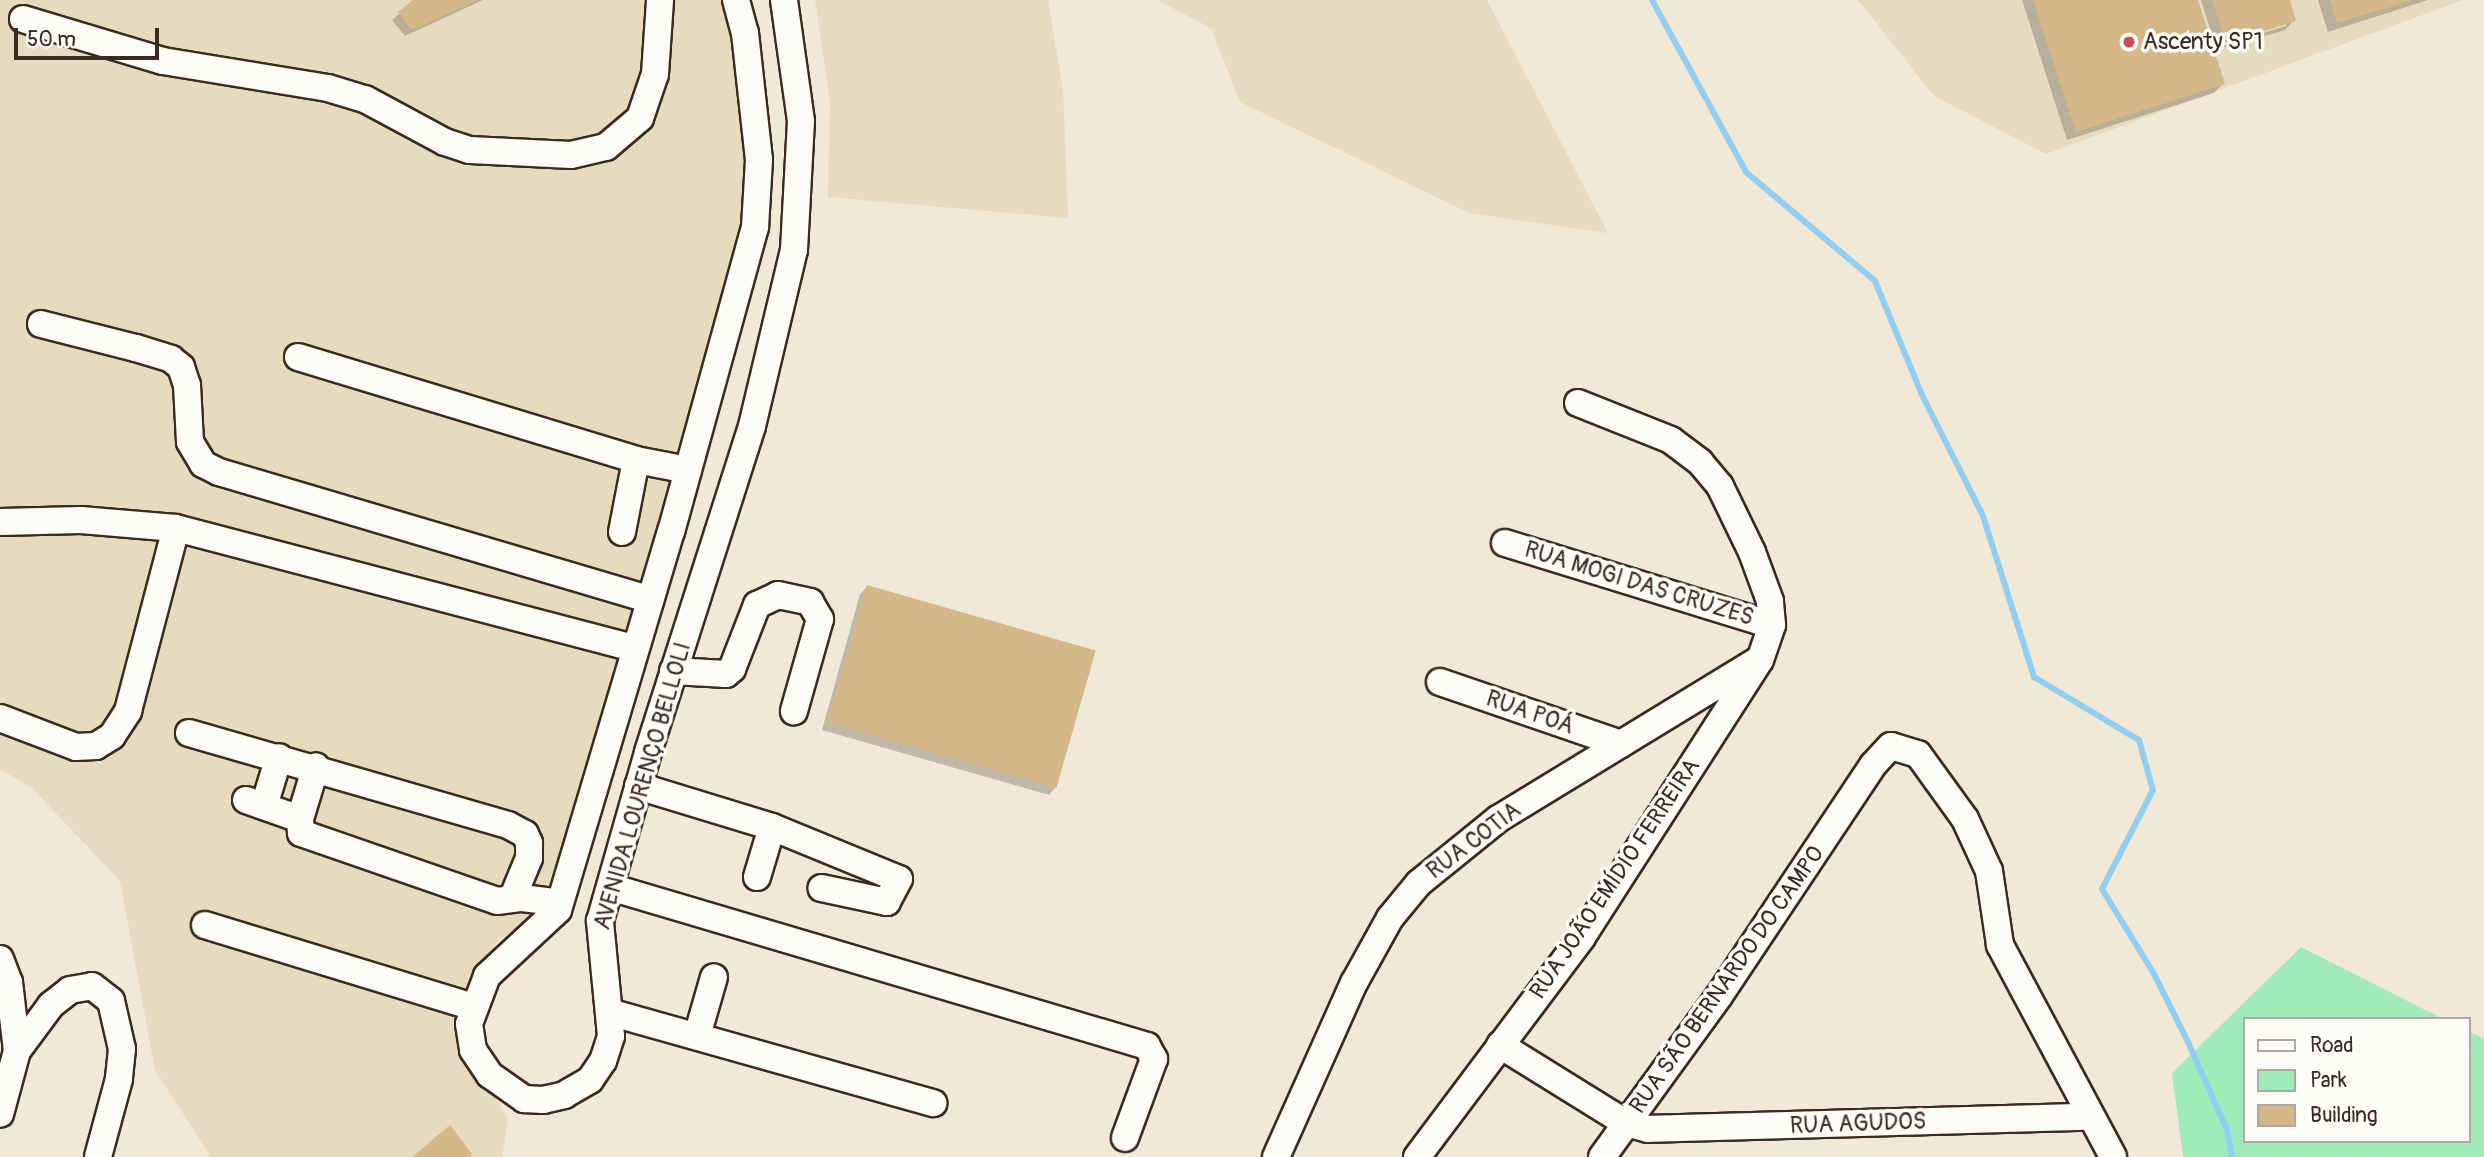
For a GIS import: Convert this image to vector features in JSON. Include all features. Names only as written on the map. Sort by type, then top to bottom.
[{"type":"street","points":[[23,19],[163,61],[328,88],[365,99],[470,150],[570,155],[606,147],[640,118],[655,74],[660,0]]},
{"type":"street","name":"AVENIDA LOURENÇO BELLOLI","points":[[736,0],[745,33],[759,160],[755,227],[688,470],[560,903],[546,925],[487,976],[472,1007],[469,1024],[473,1050],[490,1075],[524,1099],[543,1100],[590,1080],[604,1061],[611,1036],[600,940],[610,887],[648,752],[752,426],[794,250],[801,121],[784,0]]},
{"type":"street","points":[[41,324],[136,348],[171,359],[181,367],[187,385],[190,442],[203,464],[219,472],[650,600]]},
{"type":"street","points":[[298,357],[636,460],[688,470]]},
{"type":"street","points":[[1578,403],[1671,440],[1700,462],[1720,486],[1752,552],[1770,601],[1772,625]]},
{"type":"street","points":[[622,532],[636,460]]},
{"type":"street","points":[[0,522],[80,520],[176,528],[635,648]]},
{"type":"street","points":[[0,718],[76,747],[96,746],[112,736],[128,712],[176,528]]},
{"type":"street","name":"RUA MOGI DAS CRUZES","points":[[1505,543],[1772,625]]},
{"type":"street","points":[[673,671],[726,674],[732,668],[757,605],[778,595],[810,602],[820,619],[794,711]]},
{"type":"street","name":"RUA JOÃO EMÍDIO FERREIRA","points":[[1417,1157],[1582,937],[1760,660],[1772,625]]},
{"type":"street","name":"RUA COTIA","points":[[1276,1157],[1354,984],[1390,918],[1411,892],[1476,835],[1760,660]]},
{"type":"street","name":"RUA POÁ","points":[[1440,682],[1621,744]]},
{"type":"street","points":[[189,733],[316,766],[508,825],[525,834],[529,858],[512,899]]},
{"type":"street","points":[[608,740],[648,752]]},
{"type":"street","name":"RUA SÃO BERNARDO DO CAMPO","points":[[1602,1157],[1850,803],[1882,752],[1891,746],[1918,754],[1938,777],[1989,870],[1997,934],[2007,959],[2091,1117]]},
{"type":"street","points":[[279,757],[255,803],[300,819]]},
{"type":"street","points":[[316,766],[300,819],[300,834],[497,901],[512,899],[560,903]]},
{"type":"street","points":[[638,786],[772,827],[899,879],[887,902],[821,888]]},
{"type":"street","points":[[757,877],[772,827]]},
{"type":"street","points":[[610,887],[1147,1046],[1153,1059],[1125,1138]]},
{"type":"street","points":[[205,925],[472,1007]]},
{"type":"street","points":[[0,958],[9,982],[17,1051]]},
{"type":"street","points":[[697,1036],[714,977]]},
{"type":"street","points":[[0,1114],[17,1051],[51,1005],[70,990],[92,986],[111,1001],[122,1049],[119,1079],[98,1157]]},
{"type":"street","points":[[610,1012],[933,1103]]},
{"type":"street","points":[[1500,1045],[1626,1123]]},
{"type":"street","points":[[2091,1117],[2113,1157]]},
{"type":"street","name":"RUA AGUDOS","points":[[1626,1123],[1678,1130],[2091,1117]]},
{"type":"shaded area","points":[[0,0],[724,0],[734,31],[747,122],[745,203],[727,292],[542,910],[498,941],[467,983],[462,1039],[508,1119],[502,1157],[211,1157],[155,1070],[120,881],[32,788],[0,769]]},
{"type":"shaded area","points":[[815,0],[1048,0],[1063,90],[1068,218],[828,197],[830,101]]},
{"type":"shaded area","points":[[1157,0],[1487,0],[1608,233],[1469,213],[1240,102],[1211,28]]},
{"type":"shaded area","points":[[1858,0],[2463,0],[2046,154],[1934,96]]},
{"type":"green space","points":[[2301,947],[2439,1017],[2242,1017],[2242,1143],[2470,1143],[2470,1032],[2484,1039],[2484,1157],[2183,1157],[2172,1073]]},
{"type":"building","points":[[413,0],[478,0],[412,30],[398,12]]},
{"type":"building","name":"Ascenty SP1","points":[[2033,0],[2198,0],[2225,84],[2076,132]]},
{"type":"building","points":[[2212,0],[2290,0],[2296,21],[2226,43]]},
{"type":"building","points":[[2330,0],[2410,0],[2410,1],[2337,23]]},
{"type":"building","points":[[867,585],[1096,651],[1056,788],[828,722]]},
{"type":"building","points":[[450,1125],[472,1154],[469,1157],[412,1157]]},
{"type":"waterway","points":[[1652,0],[1746,172],[1875,281],[1922,395],[1983,516],[2034,677],[2139,740],[2153,790],[2102,889],[2154,974],[2188,1042],[2227,1130],[2232,1157]]},
{"type":"place","name":"Ascenty SP1","points":[[2129,42]]}]
